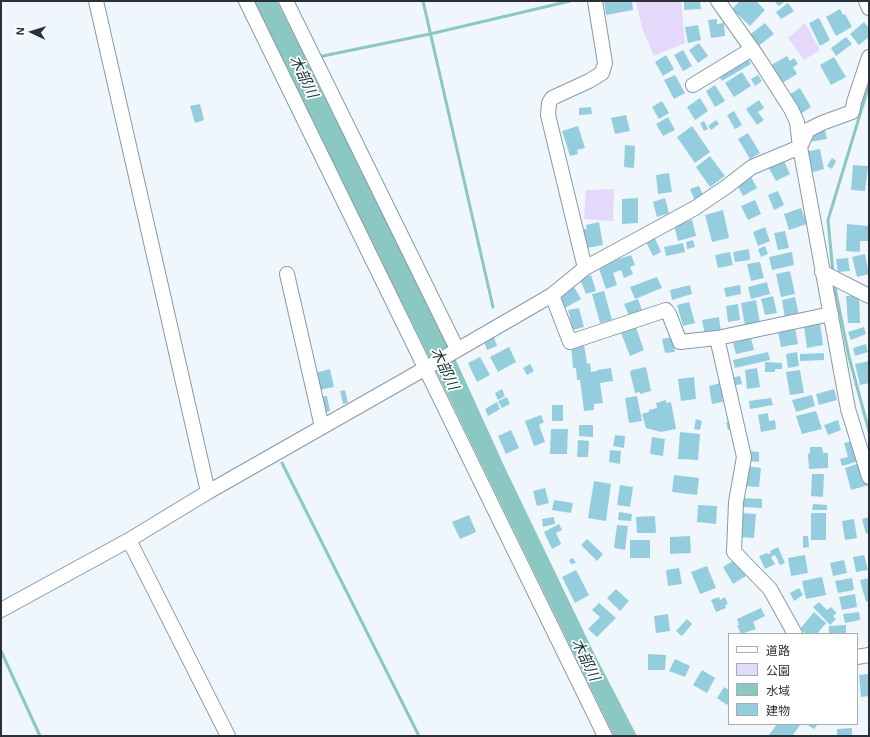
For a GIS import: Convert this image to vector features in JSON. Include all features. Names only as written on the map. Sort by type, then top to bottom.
[{"type":"street","points":[[96,1],[208,492]]},
{"type":"street","points":[[246,1],[605,736]]},
{"type":"street","points":[[286,1],[457,349]]},
{"type":"street","points":[[585,268],[548,116],[549,103],[552,98],[589,82],[602,72],[605,63],[595,1]]},
{"type":"street","points":[[718,1],[752,49],[791,109],[797,122],[822,272],[848,409],[869,477]]},
{"type":"street","points":[[866,1],[869,8]]},
{"type":"street","points":[[693,85],[752,49]]},
{"type":"street","points":[[1,610],[129,540],[208,492],[552,295],[585,268],[695,208],[752,167],[800,147],[808,130],[852,112],[869,57]]},
{"type":"street","points":[[822,272],[869,296]]},
{"type":"street","points":[[287,274],[322,427]]},
{"type":"street","points":[[552,295],[570,342],[666,310],[680,342],[717,338],[831,314]]},
{"type":"street","points":[[717,338],[744,457],[736,502],[734,552],[770,590],[794,633]]},
{"type":"street","points":[[129,540],[228,736]]},
{"type":"street","points":[[858,658],[869,654]]},
{"type":"green space","points":[[636,1],[681,1],[685,43],[654,56],[642,28]]},
{"type":"green space","points":[[805,23],[820,50],[804,60],[788,38]]},
{"type":"green space","points":[[614,189],[613,221],[584,219],[586,190]]},
{"type":"water","name":"木部川","points":[[252,1],[277,1],[455,358],[506,470],[594,653],[637,736],[614,736],[436,371]]},
{"type":"building","points":[[604,1],[632,1],[633,10],[606,15]]},
{"type":"building","points":[[684,1],[700,1],[701,9],[684,10]]},
{"type":"building","points":[[740,1],[756,1],[765,10],[750,26],[732,9]]},
{"type":"building","points":[[774,1],[785,1],[779,6]]},
{"type":"building","points":[[788,3],[794,11],[781,19],[776,12]]},
{"type":"building","points":[[840,9],[843,15],[845,14],[852,27],[836,36],[826,17]]},
{"type":"building","points":[[819,18],[830,40],[820,46],[809,23]]},
{"type":"building","points":[[717,19],[717,24],[724,23],[725,36],[711,38],[708,20]]},
{"type":"building","points":[[864,22],[869,28],[869,37],[859,45],[850,34]]},
{"type":"building","points":[[765,23],[774,34],[757,47],[748,36]]},
{"type":"building","points":[[698,25],[701,40],[688,43],[685,27]]},
{"type":"building","points":[[846,37],[852,44],[836,56],[831,48]]},
{"type":"building","points":[[699,43],[708,56],[698,63],[689,50]]},
{"type":"building","points":[[683,50],[692,66],[683,71],[674,55]]},
{"type":"building","points":[[666,55],[674,69],[663,76],[655,62]]},
{"type":"building","points":[[787,56],[790,61],[794,58],[798,64],[793,67],[797,74],[779,85],[768,67]]},
{"type":"building","points":[[747,57],[751,64],[722,81],[718,74]]},
{"type":"building","points":[[834,57],[846,77],[831,85],[820,65]]},
{"type":"building","points":[[742,72],[751,86],[734,97],[725,83]]},
{"type":"building","points":[[675,75],[685,93],[674,99],[664,80]]},
{"type":"building","points":[[758,75],[762,81],[755,86],[751,79]]},
{"type":"building","points":[[715,85],[725,101],[715,107],[706,91]]},
{"type":"building","points":[[800,88],[811,107],[799,115],[787,96]]},
{"type":"building","points":[[700,98],[708,111],[695,120],[687,107]]},
{"type":"building","points":[[759,100],[764,108],[758,112],[764,120],[757,125],[746,109]]},
{"type":"building","points":[[662,101],[669,113],[659,119],[652,107]]},
{"type":"building","points":[[200,104],[204,120],[195,123],[190,106]]},
{"type":"building","points":[[591,107],[592,114],[579,115],[579,108]]},
{"type":"building","points":[[734,111],[742,125],[735,129],[727,115]]},
{"type":"building","points":[[626,115],[630,131],[615,134],[611,118]]},
{"type":"building","points":[[668,117],[675,130],[663,136],[656,124]]},
{"type":"building","points":[[716,120],[719,124],[711,130],[708,126]]},
{"type":"building","points":[[704,121],[708,129],[704,131],[700,123]]},
{"type":"building","points":[[578,126],[585,148],[577,150],[578,154],[570,156],[562,131]]},
{"type":"building","points":[[692,126],[710,152],[695,163],[677,137]]},
{"type":"building","points":[[825,130],[827,139],[809,142],[808,132]]},
{"type":"building","points":[[748,133],[760,153],[750,159],[738,139]]},
{"type":"building","points":[[625,145],[635,146],[634,168],[624,167]]},
{"type":"building","points":[[820,149],[824,169],[810,173],[805,152]]},
{"type":"building","points":[[710,156],[725,176],[710,187],[696,167]]},
{"type":"building","points":[[832,158],[836,161],[832,169],[827,166]]},
{"type":"building","points":[[783,159],[790,174],[776,181],[768,167]]},
{"type":"building","points":[[853,165],[868,166],[865,191],[851,190]]},
{"type":"building","points":[[669,173],[672,192],[658,194],[656,175]]},
{"type":"building","points":[[750,175],[757,188],[743,196],[736,183]]},
{"type":"building","points":[[699,186],[704,197],[695,201],[690,189]]},
{"type":"building","points":[[778,191],[784,205],[774,210],[768,195]]},
{"type":"building","points":[[638,198],[638,223],[622,224],[622,199]]},
{"type":"building","points":[[665,198],[669,213],[657,217],[653,202]]},
{"type":"building","points":[[755,200],[761,214],[748,220],[741,206]]},
{"type":"building","points":[[801,208],[807,224],[789,230],[784,214]]},
{"type":"building","points":[[723,210],[729,238],[712,242],[705,215]]},
{"type":"building","points":[[692,220],[696,236],[678,241],[674,225]]},
{"type":"building","points":[[599,222],[603,245],[586,248],[583,229],[587,229],[586,225]]},
{"type":"building","points":[[847,224],[869,226],[869,241],[860,241],[860,252],[846,251]]},
{"type":"building","points":[[765,227],[770,241],[758,246],[753,232]]},
{"type":"building","points":[[785,231],[789,248],[778,250],[774,233]]},
{"type":"building","points":[[654,236],[661,252],[653,256],[645,240]]},
{"type":"building","points":[[693,240],[695,247],[687,249],[686,242]]},
{"type":"building","points":[[683,243],[685,252],[666,256],[664,247]]},
{"type":"building","points":[[765,246],[768,254],[761,257],[758,249]]},
{"type":"building","points":[[749,249],[750,260],[735,262],[733,252]]},
{"type":"building","points":[[730,252],[733,265],[718,268],[715,255]]},
{"type":"building","points":[[792,252],[794,265],[772,270],[769,257]]},
{"type":"building","points":[[865,254],[869,274],[857,277],[852,257]]},
{"type":"building","points":[[631,255],[635,265],[630,267],[633,274],[624,278],[621,270],[613,273],[617,285],[606,289],[598,266]]},
{"type":"building","points":[[848,258],[850,271],[838,272],[836,259]]},
{"type":"building","points":[[760,262],[764,278],[751,281],[747,264]]},
{"type":"building","points":[[790,271],[795,294],[781,297],[776,274]]},
{"type":"building","points":[[591,275],[596,291],[586,294],[580,279]]},
{"type":"building","points":[[657,277],[662,288],[635,299],[630,287]]},
{"type":"building","points":[[767,282],[770,294],[751,299],[748,287]]},
{"type":"building","points":[[573,285],[581,299],[565,308],[557,294]]},
{"type":"building","points":[[690,285],[692,294],[672,300],[670,290]]},
{"type":"building","points":[[740,285],[741,294],[726,297],[724,288]]},
{"type":"building","points":[[604,291],[612,320],[600,323],[592,294]]},
{"type":"building","points":[[859,295],[860,323],[848,323],[846,296]]},
{"type":"building","points":[[773,296],[777,313],[765,315],[761,299]]},
{"type":"building","points":[[795,297],[799,315],[785,318],[782,300]]},
{"type":"building","points":[[638,299],[642,310],[629,316],[624,304]]},
{"type":"building","points":[[756,300],[760,323],[745,326],[741,303]]},
{"type":"building","points":[[689,302],[695,323],[683,326],[677,305]]},
{"type":"building","points":[[738,304],[740,320],[728,322],[726,306]]},
{"type":"building","points":[[579,308],[584,327],[573,330],[568,310]]},
{"type":"building","points":[[719,317],[721,332],[705,335],[702,320]]},
{"type":"building","points":[[820,323],[823,345],[807,348],[804,326]]},
{"type":"building","points":[[635,325],[644,350],[630,356],[620,330]]},
{"type":"building","points":[[864,327],[866,334],[851,340],[848,332]]},
{"type":"building","points":[[795,328],[798,344],[781,347],[778,331]]},
{"type":"building","points":[[493,335],[497,346],[487,350],[483,339]]},
{"type":"building","points":[[672,337],[675,352],[665,353],[662,339]]},
{"type":"building","points":[[751,338],[754,350],[736,354],[733,343]]},
{"type":"building","points":[[584,344],[587,364],[590,363],[591,372],[611,368],[613,381],[600,383],[603,403],[594,404],[594,410],[584,411],[580,380],[577,380],[576,368],[573,368],[571,345]]},
{"type":"building","points":[[866,344],[868,352],[855,356],[853,348]]},
{"type":"building","points":[[509,347],[516,362],[498,372],[490,357]]},
{"type":"building","points":[[768,352],[770,360],[735,368],[733,360]]},
{"type":"building","points":[[797,352],[799,366],[788,368],[786,354]]},
{"type":"building","points":[[824,353],[824,360],[800,361],[800,354]]},
{"type":"building","points":[[480,357],[490,375],[477,382],[468,363]]},
{"type":"building","points":[[869,361],[869,383],[860,385],[855,364]]},
{"type":"building","points":[[765,362],[782,363],[782,369],[775,369],[775,372],[765,372]]},
{"type":"building","points":[[530,364],[534,371],[527,375],[523,368]]},
{"type":"building","points":[[646,367],[651,391],[640,394],[640,392],[635,393],[630,372],[632,370]]},
{"type":"building","points":[[757,368],[760,387],[747,389],[745,370]]},
{"type":"building","points":[[330,369],[334,387],[319,390],[315,373]]},
{"type":"building","points":[[800,370],[804,393],[790,395],[786,372]]},
{"type":"building","points":[[740,376],[742,384],[731,386],[730,378]]},
{"type":"building","points":[[694,377],[696,399],[681,401],[678,379]]},
{"type":"building","points":[[720,383],[723,402],[712,404],[709,386]]},
{"type":"building","points":[[502,389],[505,396],[498,400],[495,393]]},
{"type":"building","points":[[834,389],[837,400],[819,405],[816,394]]},
{"type":"building","points":[[345,390],[348,403],[343,404],[340,391]]},
{"type":"building","points":[[812,395],[815,406],[796,412],[792,400]]},
{"type":"building","points":[[327,396],[330,411],[321,413],[318,397]]},
{"type":"building","points":[[637,396],[642,421],[629,423],[625,398]]},
{"type":"building","points":[[507,397],[510,404],[502,408],[498,401]]},
{"type":"building","points":[[771,398],[773,405],[750,409],[749,401]]},
{"type":"building","points":[[666,400],[666,403],[671,402],[676,429],[661,432],[646,428],[642,414],[657,408],[656,403]]},
{"type":"building","points":[[497,402],[500,409],[488,416],[485,409]]},
{"type":"building","points":[[552,405],[563,405],[563,421],[552,421]]},
{"type":"building","points":[[816,411],[822,429],[802,434],[796,416]]},
{"type":"building","points":[[768,413],[769,421],[775,420],[776,429],[761,432],[758,415]]},
{"type":"building","points":[[541,415],[544,422],[539,425],[545,442],[534,446],[525,421]]},
{"type":"building","points":[[696,419],[702,421],[700,430],[694,429]]},
{"type":"building","points":[[733,420],[735,429],[728,430],[726,422]]},
{"type":"building","points":[[838,420],[841,430],[828,435],[824,425]]},
{"type":"building","points":[[579,425],[593,425],[593,437],[579,436]]},
{"type":"building","points":[[551,429],[568,429],[567,454],[550,454]]},
{"type":"building","points":[[511,430],[519,448],[506,454],[498,436]]},
{"type":"building","points":[[680,432],[700,434],[698,460],[678,459]]},
{"type":"building","points":[[615,435],[625,436],[624,448],[613,446]]},
{"type":"building","points":[[652,437],[665,439],[663,456],[650,454]]},
{"type":"building","points":[[578,440],[589,441],[588,457],[577,457]]},
{"type":"building","points":[[852,441],[859,461],[842,466],[840,459],[848,457],[844,443]]},
{"type":"building","points":[[810,447],[822,447],[823,453],[828,453],[828,468],[809,469],[808,454],[810,453]]},
{"type":"building","points":[[610,450],[621,451],[620,464],[609,462]]},
{"type":"building","points":[[748,451],[759,452],[759,462],[748,461]]},
{"type":"building","points":[[862,462],[869,485],[851,490],[845,468]]},
{"type":"building","points":[[746,466],[761,468],[759,487],[744,486]]},
{"type":"building","points":[[812,474],[824,474],[823,497],[811,496]]},
{"type":"building","points":[[674,475],[699,478],[697,495],[672,492]]},
{"type":"building","points":[[594,481],[611,484],[606,521],[588,518]]},
{"type":"building","points":[[620,485],[633,487],[630,507],[617,505]]},
{"type":"building","points":[[545,488],[549,503],[537,506],[533,491]]},
{"type":"building","points":[[743,498],[762,499],[762,508],[743,507]]},
{"type":"building","points":[[554,500],[573,503],[571,513],[552,510]]},
{"type":"building","points":[[813,504],[827,505],[827,510],[812,510]]},
{"type":"building","points":[[698,505],[717,506],[716,524],[697,522]]},
{"type":"building","points":[[619,512],[632,514],[631,521],[618,520]]},
{"type":"building","points":[[741,513],[756,514],[754,538],[739,537]]},
{"type":"building","points":[[811,513],[826,513],[826,540],[811,540]]},
{"type":"building","points":[[469,515],[476,532],[460,539],[452,522]]},
{"type":"building","points":[[655,516],[656,533],[637,533],[636,517]]},
{"type":"building","points":[[554,517],[555,524],[543,527],[542,519]]},
{"type":"building","points":[[869,517],[869,533],[866,534],[862,519]]},
{"type":"building","points":[[854,519],[857,538],[845,540],[842,521]]},
{"type":"building","points":[[559,524],[562,530],[556,533],[561,544],[552,549],[544,532]]},
{"type":"building","points":[[617,525],[628,526],[625,550],[614,548]]},
{"type":"building","points":[[690,536],[691,553],[670,554],[670,537]]},
{"type":"building","points":[[803,536],[808,536],[809,547],[803,548]]},
{"type":"building","points":[[587,539],[603,554],[597,561],[581,545]]},
{"type":"building","points":[[630,540],[650,540],[650,558],[630,558]]},
{"type":"building","points":[[778,547],[785,563],[780,565],[775,555],[771,557],[775,564],[765,569],[759,556],[771,553],[770,551]]},
{"type":"building","points":[[805,555],[808,573],[791,576],[788,558]]},
{"type":"building","points":[[864,555],[868,570],[856,572],[853,557]]},
{"type":"building","points":[[573,558],[576,563],[571,564],[569,560]]},
{"type":"building","points":[[736,559],[746,576],[733,584],[723,567]]},
{"type":"building","points":[[844,560],[847,573],[833,576],[830,563]]},
{"type":"building","points":[[707,566],[716,588],[700,594],[691,572]]},
{"type":"building","points":[[679,568],[682,584],[668,586],[666,570]]},
{"type":"building","points":[[576,570],[589,595],[575,603],[562,577]]},
{"type":"building","points":[[822,577],[826,595],[806,599],[802,581]]},
{"type":"building","points":[[852,578],[854,590],[838,593],[835,581]]},
{"type":"building","points":[[869,578],[869,601],[866,602],[860,580]]},
{"type":"building","points":[[799,588],[803,595],[794,601],[790,593]]},
{"type":"building","points":[[616,589],[629,601],[620,611],[607,598]]},
{"type":"building","points":[[855,594],[857,607],[842,610],[839,597]]},
{"type":"building","points":[[719,597],[720,600],[725,597],[728,604],[725,605],[726,608],[716,612],[711,600]]},
{"type":"building","points":[[819,602],[827,610],[831,607],[837,613],[833,616],[836,619],[830,625],[813,607]]},
{"type":"building","points":[[599,603],[616,618],[597,637],[588,629],[600,617],[592,610]]},
{"type":"building","points":[[761,608],[765,616],[753,622],[756,629],[744,633],[741,633],[737,625],[739,625],[737,619]]},
{"type":"building","points":[[814,612],[826,623],[818,633],[805,633],[800,629]]},
{"type":"building","points":[[859,612],[860,620],[845,623],[843,614]]},
{"type":"building","points":[[668,614],[670,631],[656,633],[654,616]]},
{"type":"building","points":[[687,619],[692,624],[682,636],[676,631]]},
{"type":"building","points":[[846,625],[846,633],[829,633],[829,626]]},
{"type":"building","points":[[648,654],[666,655],[665,670],[648,670]]},
{"type":"building","points":[[675,659],[690,666],[685,677],[669,671]]},
{"type":"building","points":[[702,670],[715,678],[707,693],[693,685]]},
{"type":"building","points":[[869,674],[869,696],[861,697],[859,675]]},
{"type":"building","points":[[724,687],[728,689],[727,705],[717,698]]},
{"type":"building","points":[[776,725],[800,725],[792,736],[769,735]]},
{"type":"building","points":[[808,725],[817,725],[814,729]]},
{"type":"building","points":[[852,728],[852,736],[837,736],[837,729]]},
{"type":"waterway","points":[[423,1],[493,307]]},
{"type":"waterway","points":[[318,57],[430,34],[570,1]]},
{"type":"waterway","points":[[833,273],[828,220],[869,85]]},
{"type":"waterway","points":[[834,283],[849,357],[869,431]]},
{"type":"waterway","points":[[282,463],[419,736]]},
{"type":"waterway","points":[[1,651],[40,736]]}]
